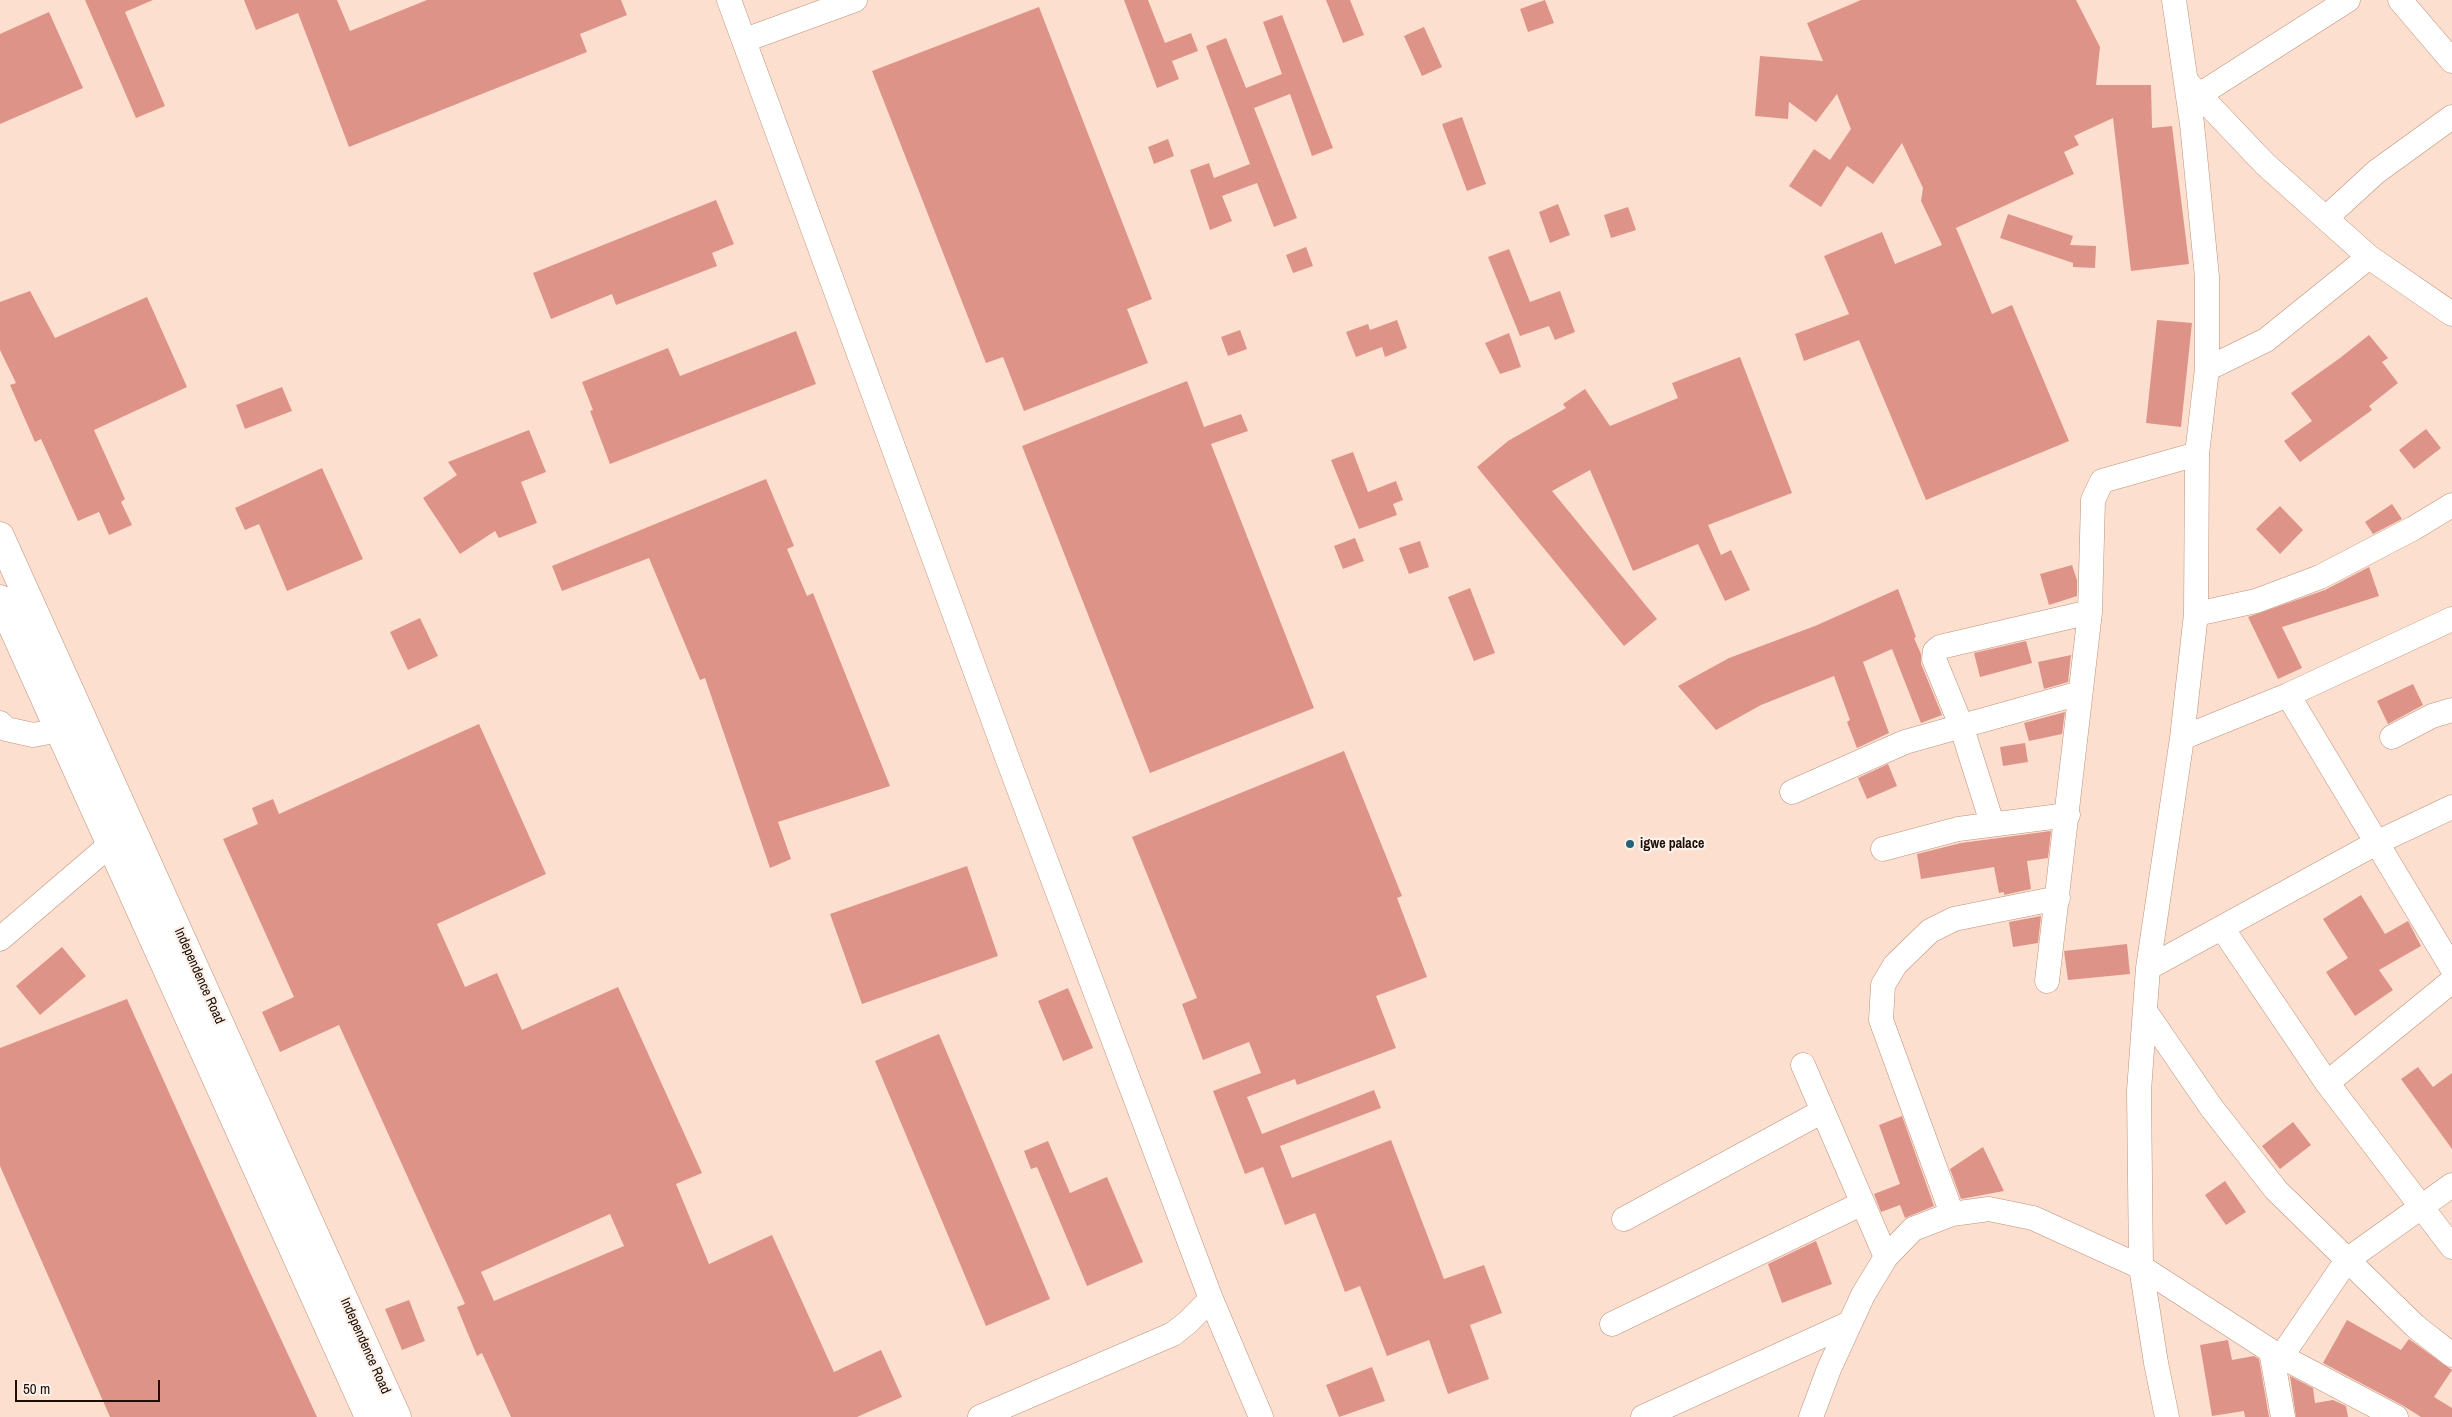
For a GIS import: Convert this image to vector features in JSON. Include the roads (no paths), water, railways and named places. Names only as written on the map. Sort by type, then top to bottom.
[{"type":"main road","name":"Independence Road","points":[[0,536],[397,1417]]},
{"type":"main road","name":"Independence Road","points":[[1,606],[112,844],[369,1417]]},
{"type":"street","points":[[729,0],[745,40],[786,161],[980,686],[1211,1299],[1261,1417]]},
{"type":"street","points":[[745,40],[855,0]]},
{"type":"street","points":[[2168,1417],[2156,1363],[2141,1267],[2139,1091],[2148,968],[2182,738],[2196,614],[2197,454],[2207,369],[2207,277],[2193,88],[2174,0]]},
{"type":"street","points":[[2193,88],[2348,0]]},
{"type":"street","points":[[2400,0],[2452,60]]},
{"type":"street","points":[[2193,88],[2265,164],[2327,217],[2369,257],[2452,314]]},
{"type":"street","points":[[2327,217],[2376,172],[2452,117]]},
{"type":"street","points":[[2207,369],[2266,340],[2369,257]]},
{"type":"street","points":[[2047,980],[2068,815],[2090,612],[2093,500],[2102,481],[2197,454]]},
{"type":"street","points":[[2196,614],[2256,601],[2320,577],[2414,528],[2452,505]]},
{"type":"street","points":[[1992,823],[1961,725],[1934,659],[1936,651],[1940,647],[2090,612]]},
{"type":"street","points":[[2182,738],[2288,695],[2452,619]]},
{"type":"street","points":[[1792,792],[1905,742],[1961,725],[2080,694]]},
{"type":"street","points":[[2288,695],[2452,968]]},
{"type":"street","points":[[2392,737],[2432,716],[2452,710]]},
{"type":"street","points":[[0,723],[6,728],[32,735],[60,730]]},
{"type":"street","points":[[2148,968],[2378,842],[2452,807]]},
{"type":"street","points":[[1883,850],[1958,829],[1992,823],[2068,815]]},
{"type":"street","points":[[0,939],[112,844]]},
{"type":"street","points":[[1952,1214],[1881,1020],[1883,985],[1895,965],[1930,931],[1954,919],[2058,898]]},
{"type":"street","points":[[2222,928],[2327,1083],[2424,1207],[2452,1247]]},
{"type":"street","points":[[2327,1083],[2452,981]]},
{"type":"street","points":[[2145,1010],[2211,1107],[2276,1190],[2415,1326],[2452,1355]]},
{"type":"street","points":[[1803,1065],[1886,1257]]},
{"type":"street","points":[[1624,1219],[1823,1111]]},
{"type":"street","points":[[2283,1417],[2276,1354],[2348,1260],[2452,1185]]},
{"type":"street","points":[[1612,1324],[1863,1203]]},
{"type":"street","points":[[1811,1417],[1829,1369],[1863,1295],[1886,1257],[1913,1229],[1952,1214],[1989,1209],[2033,1218],[2141,1267],[2355,1406],[2396,1417]]},
{"type":"street","points":[[980,1417],[1021,1409],[1173,1334],[1187,1324],[1211,1299]]},
{"type":"street","points":[[1643,1417],[1850,1323]]},
{"type":"place","name":"igwe palace","points":[[1630,844]]}]
